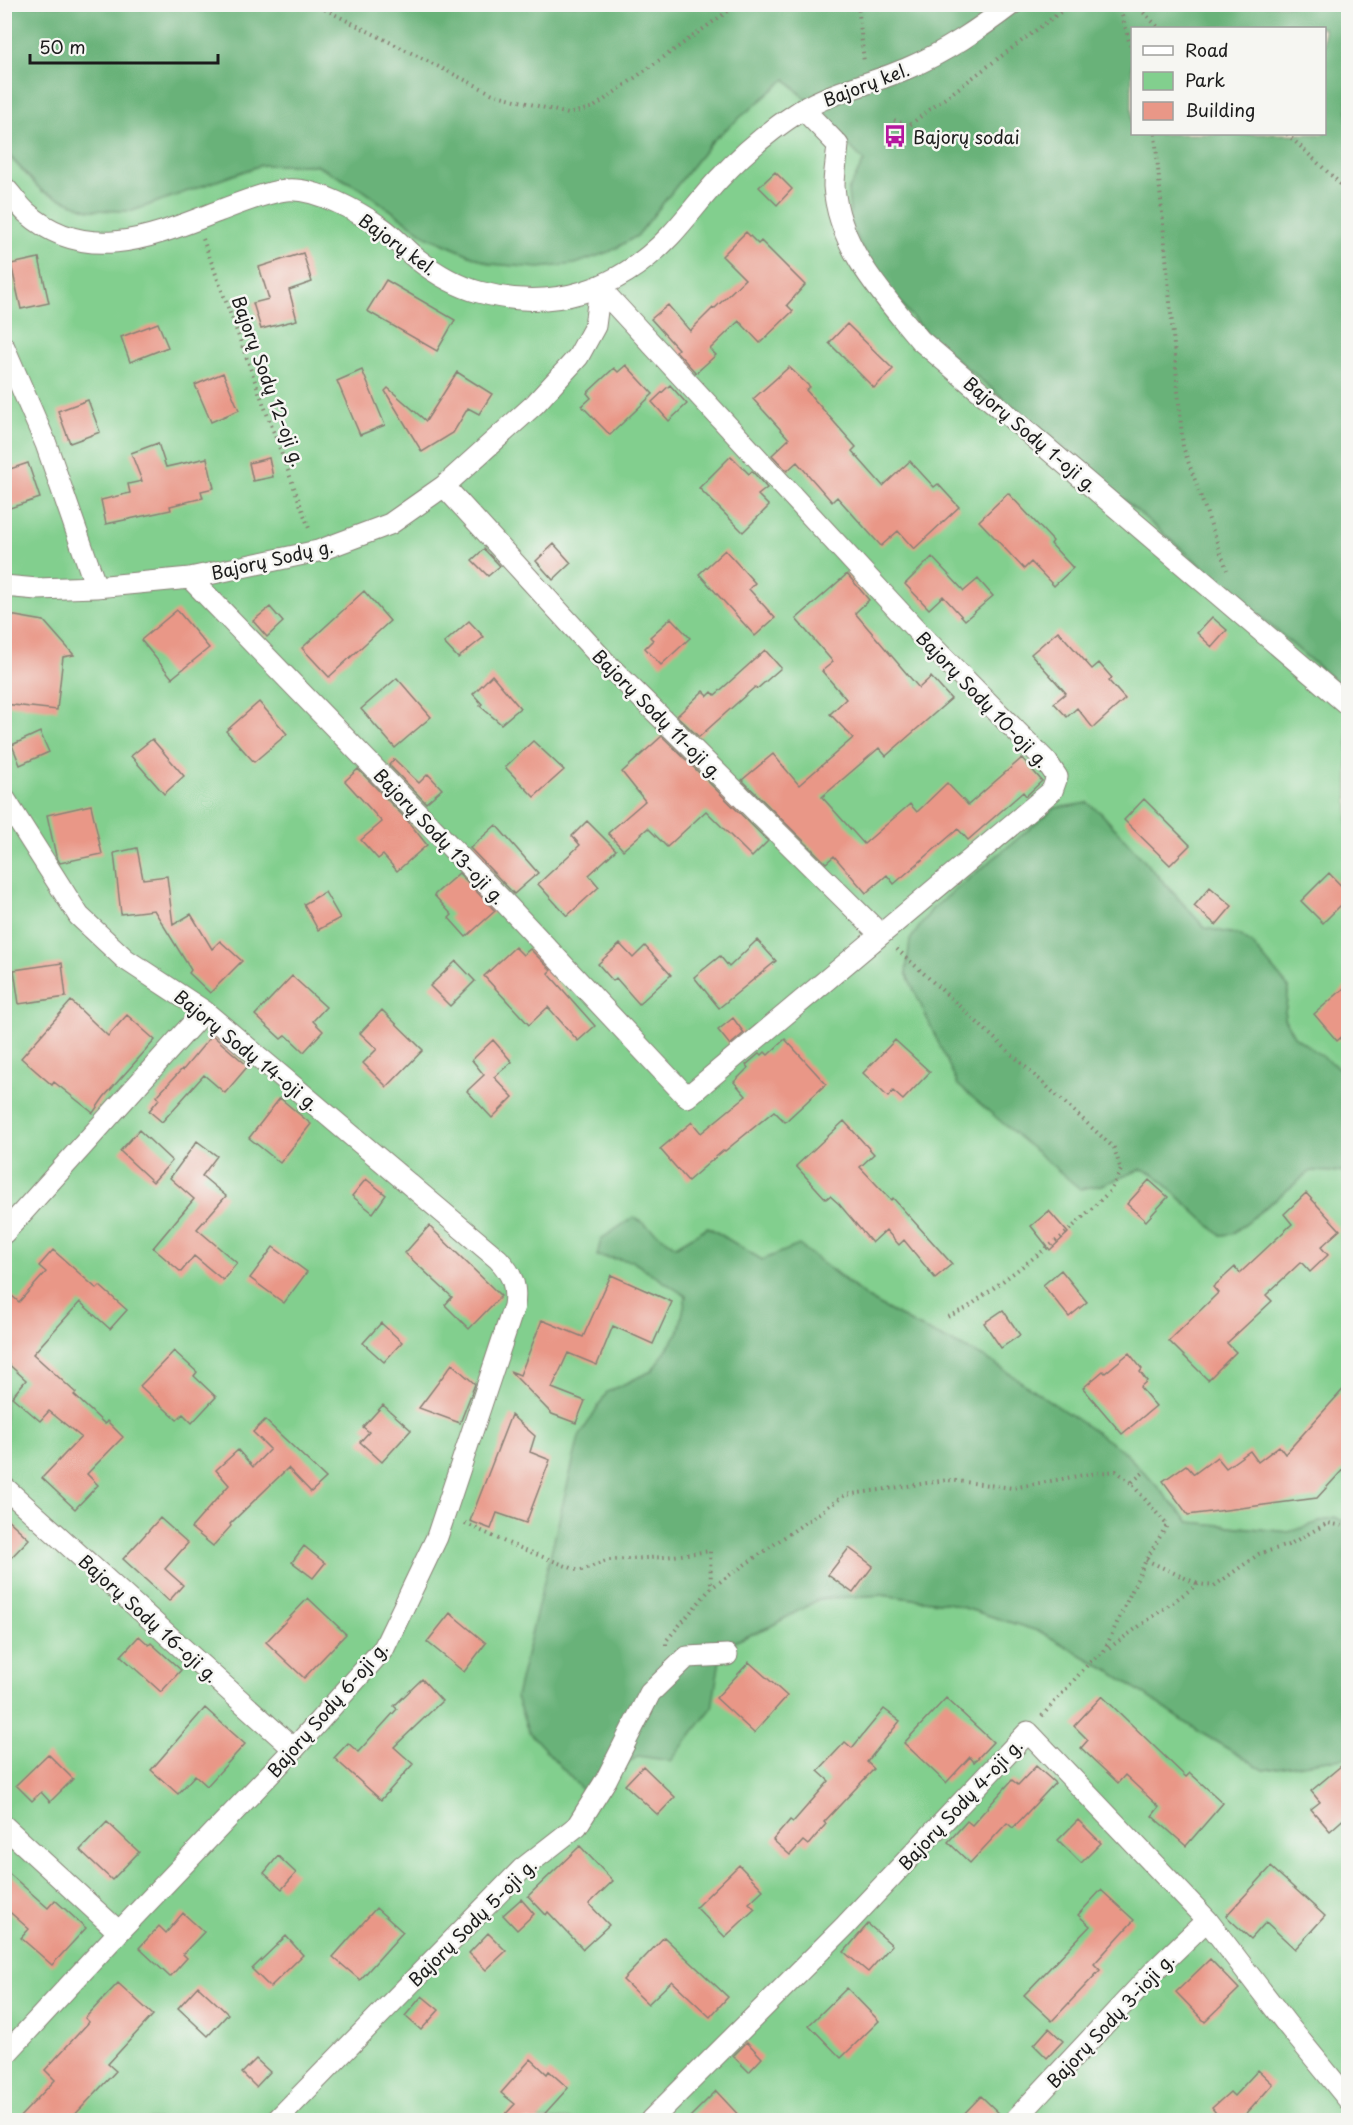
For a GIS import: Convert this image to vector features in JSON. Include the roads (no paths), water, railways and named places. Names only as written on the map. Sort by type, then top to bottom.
[{"type":"street","name":"Bajorų kel.","points":[[4,187],[26,212],[47,228],[71,239],[102,244],[128,241],[196,220],[239,203],[286,190],[312,193],[341,205],[383,229],[416,259],[442,276],[477,291],[514,299],[555,298],[600,288],[638,266],[669,237],[720,177],[766,135],[803,109],[905,70],[937,55],[979,29],[1012,4]]},
{"type":"street","name":"Bajorų Sodų 1-oji g.","points":[[803,109],[838,145],[834,185],[838,212],[852,248],[875,286],[920,340],[1348,705]]},
{"type":"street","name":"Bajorų Sodų g.","points":[[4,586],[37,589],[96,587],[190,578],[318,551],[390,524],[444,486],[535,404],[578,357],[595,326],[600,288]]},
{"type":"street","name":"Bajorų Sodų 10-oji g.","points":[[600,288],[923,637],[1047,762],[1057,777],[1052,791],[687,1097]]},
{"type":"street","points":[[4,346],[46,444],[96,587]]},
{"type":"street","name":"Bajorų Sodų 11-oji g.","points":[[444,486],[607,663],[880,933]]},
{"type":"street","name":"Bajorų Sodų 13-oji g.","points":[[190,578],[505,903],[687,1097]]},
{"type":"street","name":"Bajorų Sodų 14-oji g.","points":[[4,798],[79,916],[125,959],[204,1011],[498,1259],[509,1271],[514,1282]]},
{"type":"street","points":[[4,1233],[204,1011]]},
{"type":"street","name":"Bajorų Sodų 6-oji g.","points":[[4,2056],[294,1749],[384,1648],[437,1537],[514,1306],[514,1282]]},
{"type":"street","name":"Bajorų Sodų 16-oji g.","points":[[4,1487],[294,1749]]},
{"type":"street","name":"Bajorų Sodų 5-oji g.","points":[[278,2121],[522,1869],[577,1826],[606,1780],[650,1693],[687,1657],[728,1655]]},
{"type":"street","name":"Bajorų Sodų 4-oji g.","points":[[651,2121],[844,1927],[1028,1732],[1207,1920],[1348,2099]]},
{"type":"street","points":[[4,1826],[119,1932]]},
{"type":"street","name":"Bajorų Sodų 3-ioji g.","points":[[1015,2121],[1156,1970],[1207,1920]]},
{"type":"place","name":"Bajorų sodai","points":[[895,136]]}]
